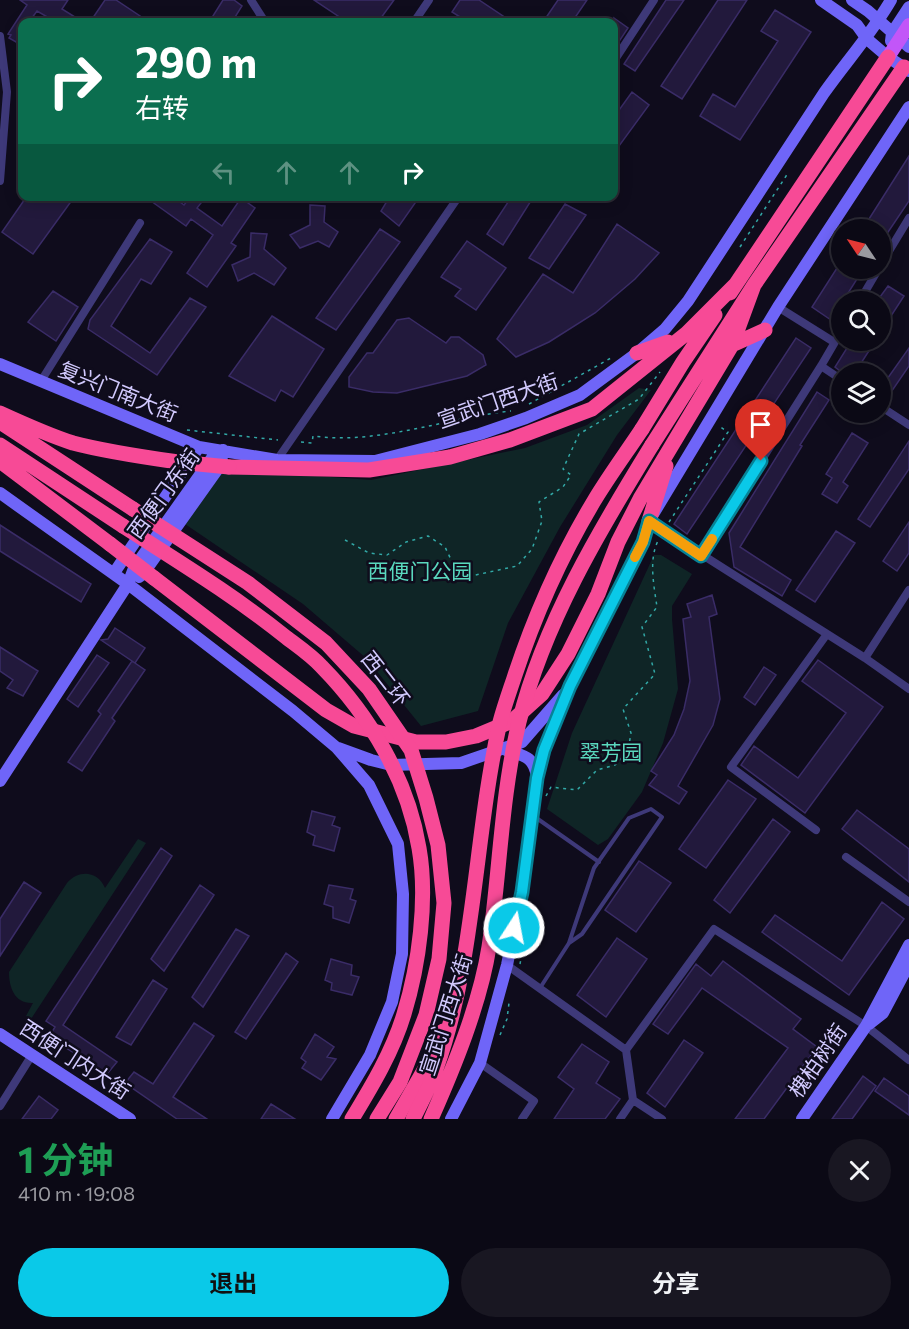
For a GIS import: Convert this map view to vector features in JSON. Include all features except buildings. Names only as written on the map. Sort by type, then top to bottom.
[{"type":"highway","name":"宣武门西大街","points":[[413,1119],[436,1070],[453,1009],[465,956],[489,783],[501,720],[520,660],[542,603],[566,551],[594,501],[683,362],[888,57]]},
{"type":"highway","name":"宣武门西大街","points":[[431,1119],[450,1077],[472,1015],[489,949],[506,786],[520,722],[537,664],[560,611],[610,513],[652,445],[754,285],[907,66]]},
{"type":"highway","points":[[0,413],[73,442],[178,462],[229,468],[369,470],[409,465],[480,449],[592,409],[687,333],[735,285]]},
{"type":"highway","points":[[0,461],[326,710],[354,726],[416,742],[446,742],[476,736],[512,721],[542,694],[568,654],[598,594],[618,542],[641,497],[732,345],[754,285]]},
{"type":"highway","points":[[732,345],[765,330]]},
{"type":"highway","points":[[637,352],[687,333]]},
{"type":"highway","name":"西二环","points":[[0,422],[248,583],[326,643],[369,689],[411,750],[438,845],[444,903],[440,959],[426,1015],[404,1073],[377,1119]]},
{"type":"highway","points":[[649,521],[675,440]]},
{"type":"highway","name":"西二环","points":[[0,445],[236,599],[321,666],[356,705],[390,759],[409,807],[420,849],[422,901],[418,958],[404,1015],[380,1071],[352,1119]]},
{"type":"highway","name":"宣武门西大街","points":[[396,1119],[427,1065],[453,1009]]},
{"type":"main road","points":[[888,57],[909,25]]},
{"type":"street","points":[[251,0],[262,18]]},
{"type":"street","points":[[417,18],[429,0]]},
{"type":"street","points":[[618,55],[654,0]]},
{"type":"street","points":[[821,0],[856,25],[867,39],[888,57],[907,66]]},
{"type":"street","points":[[852,0],[900,40],[909,7]]},
{"type":"street","points":[[879,21],[891,0]]},
{"type":"street","name":"宣武门西大街","points":[[223,450],[278,460],[375,460],[480,434],[526,418],[580,395],[665,328],[688,301],[824,93],[879,21]]},
{"type":"street","points":[[0,36],[3,90],[0,181]]},
{"type":"street","name":"宣武门西大街","points":[[451,1119],[480,1063],[512,968],[537,778],[544,750],[570,686],[643,542],[649,521],[778,306],[909,107]]},
{"type":"street","points":[[278,460],[456,201]]},
{"type":"street","points":[[891,248],[909,218]]},
{"type":"street","points":[[41,381],[140,223]]},
{"type":"street","points":[[778,306],[831,340]]},
{"type":"street","points":[[701,556],[831,348]]},
{"type":"street","name":"复兴门南大街","points":[[0,364],[199,447],[223,450]]},
{"type":"street","points":[[821,366],[831,373]]},
{"type":"street","points":[[891,413],[909,424]]},
{"type":"street","points":[[114,573],[199,447]]},
{"type":"street","name":"西便门东街","points":[[0,780],[128,584],[134,568],[212,458],[223,450]]},
{"type":"street","points":[[0,493],[128,584]]},
{"type":"street","points":[[649,521],[865,658],[909,689]]},
{"type":"street","name":"宣武门西大街","points":[[128,584],[293,711],[337,748],[369,785],[398,844],[403,894],[402,954],[392,1002],[370,1055],[332,1119]]},
{"type":"street","points":[[865,658],[909,590]]},
{"type":"street","points":[[816,830],[731,767],[827,634]]},
{"type":"street","name":"宣武门西大街","points":[[337,748],[383,764],[401,766],[461,762],[522,742],[570,686]]},
{"type":"street","points":[[503,748],[531,759],[536,766],[537,778]]},
{"type":"street","points":[[846,857],[909,902]]},
{"type":"street","points":[[620,1119],[633,1100],[626,1050],[714,929],[866,1026],[909,1060]]},
{"type":"street","name":"槐柏树街","points":[[802,1119],[866,1026],[909,945]]},
{"type":"street","name":"槐柏树街","points":[[866,1026],[883,1013],[909,964]]},
{"type":"street","points":[[512,968],[626,1050]]},
{"type":"street","name":"西便门内大街","points":[[0,1034],[130,1119]]},
{"type":"street","points":[[0,1107],[32,1055]]},
{"type":"street","points":[[480,1063],[534,1101],[522,1119]]},
{"type":"street","points":[[633,1100],[662,1119]]},
{"type":"lane","points":[[540,988],[569,944],[594,868],[629,818],[651,809],[662,818],[582,934],[569,944]]},
{"type":"lane","points":[[531,815],[599,862]]},
{"type":"path","points":[[740,247],[788,173]]},
{"type":"path","points":[[345,540],[369,553],[387,555],[406,542],[428,536],[445,547],[455,568],[471,576],[517,566],[532,549],[542,521],[539,502],[563,487],[571,475],[563,469],[579,434],[639,399],[662,369]]},
{"type":"path","points":[[543,802],[551,787],[577,790],[597,770],[615,765],[628,751],[631,733],[623,709],[655,674],[642,627],[657,607],[653,584],[654,548],[728,432],[710,420]]},
{"type":"path","points":[[512,968],[521,961],[524,939]]},
{"type":"path","points":[[498,1040],[507,1019],[509,1001]]},
{"type":"green space","name":"西便门公园","points":[[639,388],[651,390],[617,435],[560,527],[508,623],[478,711],[421,726],[366,658],[303,604],[185,524],[223,469],[371,480],[525,448],[587,425]]},
{"type":"green space","name":"翠芳园","points":[[654,555],[661,555],[692,574],[672,606],[678,689],[663,743],[642,792],[608,839],[598,845],[547,809],[572,733]]},
{"type":"green space","points":[[138,839],[146,843],[31,1019],[26,1016],[33,1003],[17,998],[10,984],[9,972],[67,883],[77,875],[88,874],[98,878],[105,888]]},
{"type":"slow traffic","points":[[635,557],[643,542],[649,521],[701,556],[712,539]]},
{"type":"route","points":[[514,928],[522,892],[537,778],[544,750],[570,686],[643,542],[649,521],[701,556],[761,461]]}]
